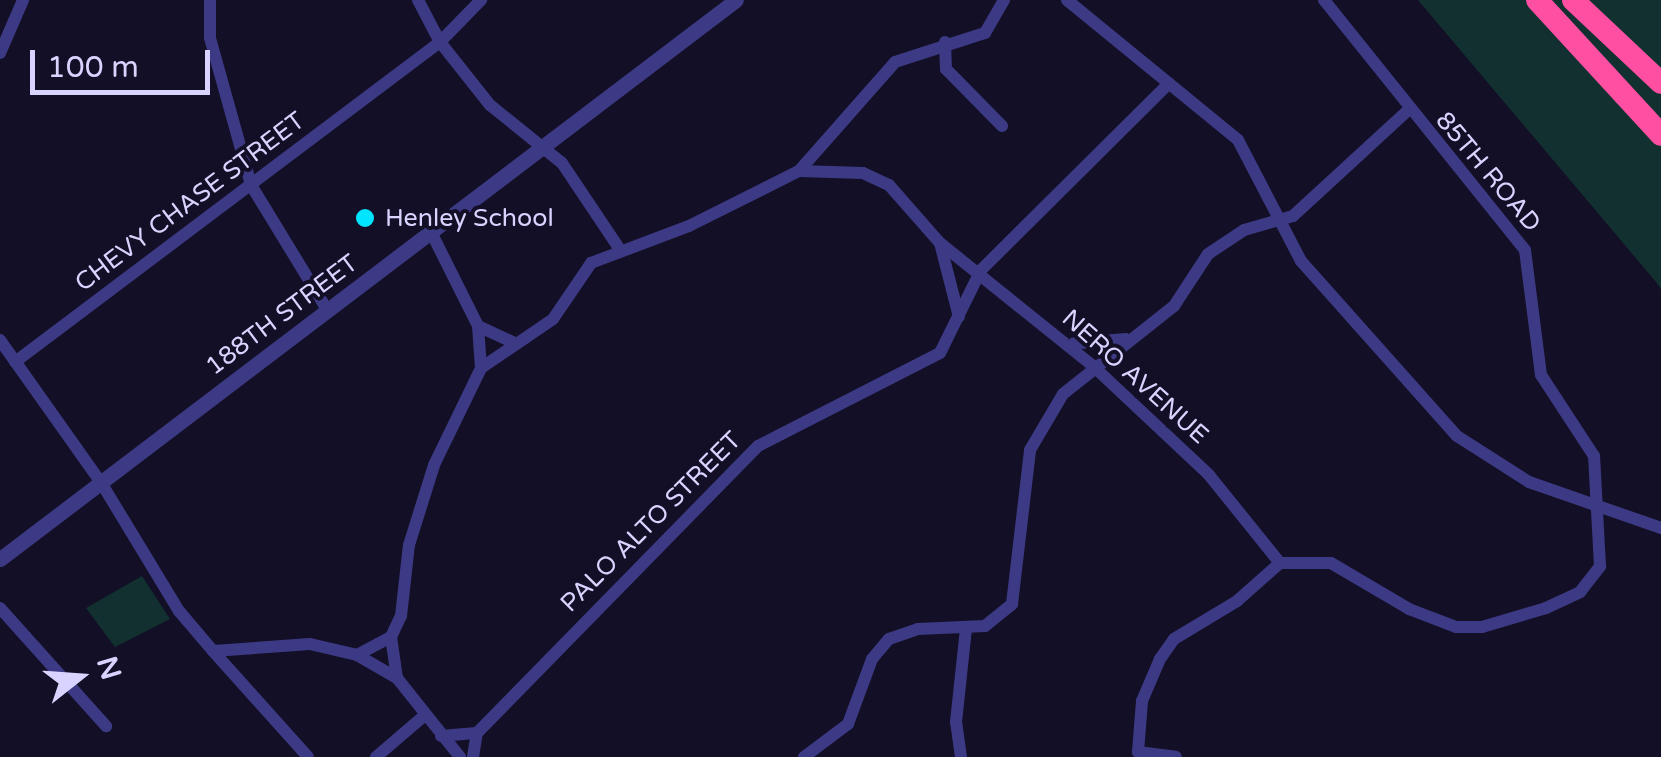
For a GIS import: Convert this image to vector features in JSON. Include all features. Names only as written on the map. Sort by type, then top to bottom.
[{"type":"highway","points":[[1572,0],[1661,83]]},
{"type":"highway","points":[[1539,3],[1661,135]]},
{"type":"street","points":[[0,53],[23,0]]},
{"type":"street","points":[[210,0],[210,38],[252,185],[328,310]]},
{"type":"street","points":[[418,0],[440,42],[490,105],[562,163],[619,248]]},
{"type":"street","name":"CHEVY CHASE STREET","points":[[15,362],[440,42],[481,0]]},
{"type":"street","name":"188TH STREET","points":[[0,559],[736,0]]},
{"type":"street","points":[[397,678],[391,637],[400,616],[408,545],[434,464],[481,368],[513,342],[543,328],[574,279],[619,248],[667,235],[799,171],[894,62],[945,42],[985,33],[1004,0]]},
{"type":"street","points":[[1067,0],[1244,146],[1276,220],[1310,273],[1456,436],[1515,475],[1661,528]]},
{"type":"street","name":"85TH ROAD","points":[[1280,563],[1330,563],[1409,609],[1456,627],[1482,626],[1580,592],[1600,566],[1600,508],[1594,456],[1542,375],[1525,250],[1407,110],[1324,0]]},
{"type":"street","points":[[945,42],[946,69],[1002,126]]},
{"type":"street","name":"PALO ALTO STREET","points":[[477,732],[758,446],[940,353],[981,270],[1169,83]]},
{"type":"street","points":[[804,757],[848,724],[872,659],[890,639],[918,629],[985,626],[1012,604],[1030,450],[1064,394],[1092,366],[1174,306],[1208,254],[1244,230],[1293,216],[1407,110]]},
{"type":"street","name":"NERO AVENUE","points":[[820,149],[844,171]]},
{"type":"street","name":"NERO AVENUE","points":[[799,171],[844,171],[889,185],[940,243],[981,270],[1068,344],[1239,506],[1280,563]]},
{"type":"street","points":[[431,232],[478,326],[481,368]]},
{"type":"street","name":"NERO AVENUE","points":[[940,243],[960,316]]},
{"type":"street","points":[[478,326],[513,342]]},
{"type":"street","points":[[1068,344],[1129,338]]},
{"type":"street","points":[[0,340],[102,484],[179,611],[308,757]]},
{"type":"street","points":[[1176,757],[1135,754],[1142,701],[1160,658],[1174,640],[1237,601],[1280,563]]},
{"type":"street","points":[[0,608],[106,726]]},
{"type":"street","points":[[961,757],[956,722],[966,628]]},
{"type":"street","points":[[357,655],[391,637]]},
{"type":"street","points":[[212,650],[310,644],[357,655],[397,678],[460,757]]},
{"type":"street","points":[[376,757],[424,715]]},
{"type":"street","points":[[441,736],[477,732],[473,757]]},
{"type":"green space","points":[[1418,0],[1661,0],[1661,289],[1656,282]]},
{"type":"green space","points":[[142,576],[170,619],[115,647],[86,608]]},
{"type":"place","name":"Henley School","points":[[365,218]]}]
